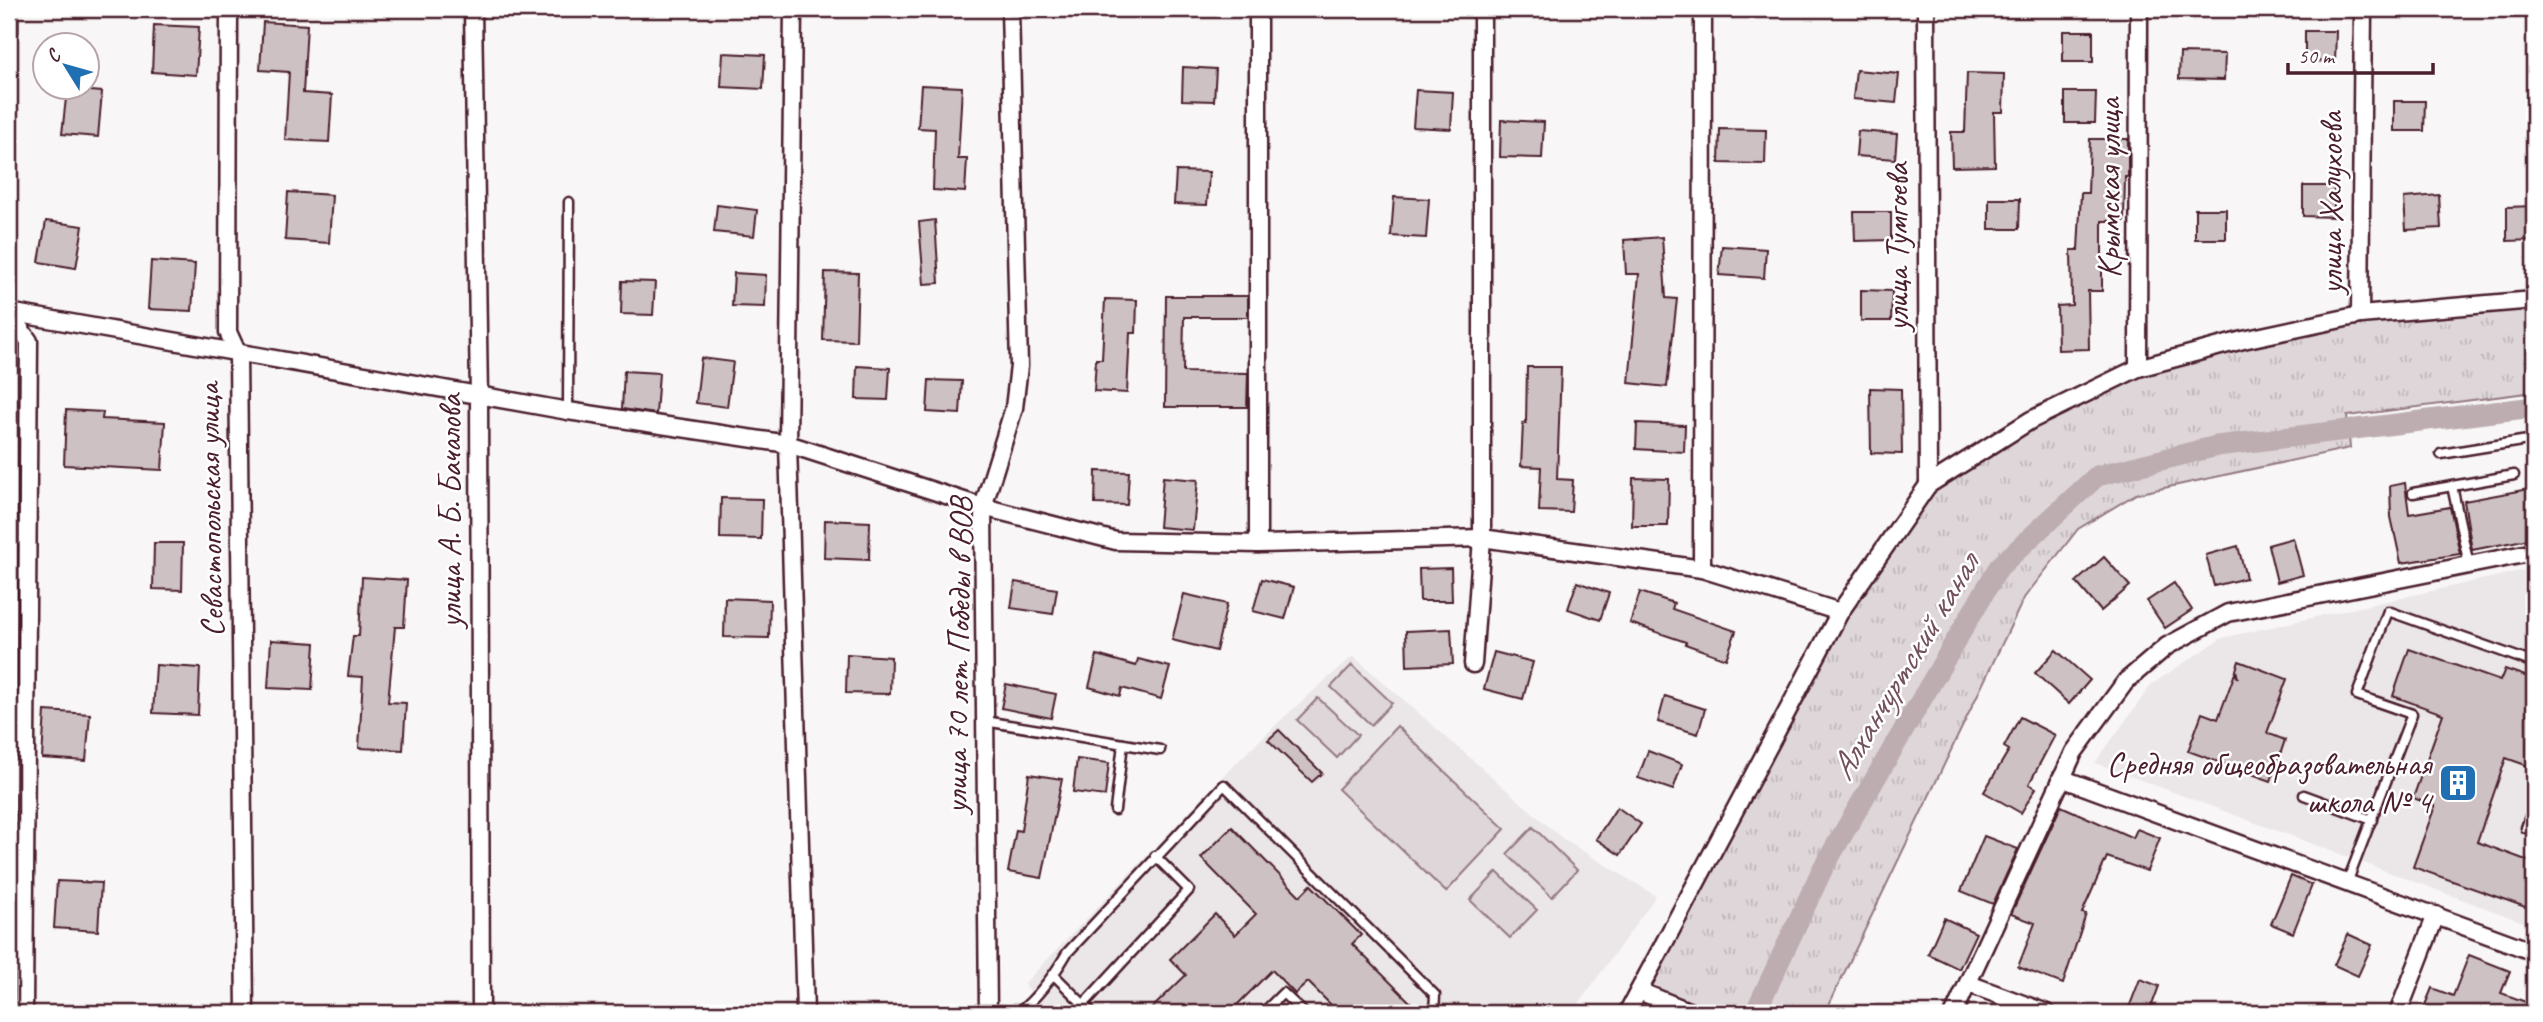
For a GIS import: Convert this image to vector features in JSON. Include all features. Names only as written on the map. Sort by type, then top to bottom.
[{"type":"street","points":[[9,9],[9,32]]},
{"type":"street","name":"Севастопольская улица","points":[[229,9],[228,332],[238,354],[245,1013]]},
{"type":"street","name":"улица А. Б. Бачалова","points":[[473,9],[479,396],[481,1013]]},
{"type":"street","points":[[793,9],[788,444],[805,1013]]},
{"type":"street","name":"улица 70 лет Победы в ВОВ","points":[[988,1010],[983,507],[1014,408],[1019,366],[1010,9]]},
{"type":"street","points":[[1258,9],[1258,544]]},
{"type":"street","points":[[1473,664],[1482,538],[1482,9]]},
{"type":"street","points":[[1702,569],[1703,9]]},
{"type":"street","name":"улица Тумгоева","points":[[1926,9],[1928,485]]},
{"type":"street","name":"Крымская улица","points":[[2138,368],[2139,9]]},
{"type":"street","name":"улица Халухоева","points":[[2360,315],[2363,9]]},
{"type":"street","points":[[1628,1013],[1840,612],[1928,485],[2031,421],[2138,368],[2243,340],[2360,315],[2534,300]]},
{"type":"street","points":[[9,312],[479,396],[788,444],[983,507],[1116,541],[1258,544],[1482,538],[1702,569],[1840,612]]},
{"type":"street","points":[[9,312],[29,341],[24,1013]]},
{"type":"street","points":[[1954,1013],[2074,752],[2126,681],[2167,646],[2228,613],[2534,552]]},
{"type":"street","points":[[2061,778],[2534,952]]},
{"type":"street","points":[[2399,1013],[2435,915]]},
{"type":"street","points":[[1969,984],[2046,1013]]},
{"type":"street","points":[[1639,991],[1693,1013]]},
{"type":"lane","points":[[568,411],[569,202]]},
{"type":"lane","points":[[2441,454],[2534,439]]},
{"type":"lane","points":[[2413,493],[2514,475]]},
{"type":"lane","points":[[2452,486],[2469,565]]},
{"type":"lane","points":[[2347,883],[2412,714],[2357,695],[2388,611],[2534,663]]},
{"type":"lane","points":[[985,721],[1160,750]]},
{"type":"lane","points":[[1115,810],[1123,744]]},
{"type":"lane","points":[[1018,1013],[1035,999],[1054,975],[1066,953],[1224,785],[1435,995],[1434,1013]]},
{"type":"lane","points":[[2304,795],[2372,820]]},
{"type":"lane","points":[[2534,805],[2526,828],[2534,831]]},
{"type":"lane","points":[[1083,1004],[1188,890],[1155,856]]},
{"type":"lane","points":[[1054,975],[1092,1013]]},
{"type":"lane","points":[[1264,1013],[1283,993],[1304,1013]]},
{"type":"lane","points":[[988,1010],[1010,1013]]},
{"type":"shaded area","points":[[2534,568],[2534,926],[2095,763],[2152,684],[2222,638]]},
{"type":"shaded area","points":[[1353,656],[1563,839],[1656,896],[1572,1013],[1071,1013],[1067,1010],[1064,1013],[1048,1013],[1024,984],[1229,770]]},
{"type":"green space","points":[[2534,300],[2534,392],[2347,416],[2350,448],[2136,494],[2078,529],[2024,598],[1825,1013],[1693,1013],[1639,991],[1840,612],[1928,485],[2138,368],[2360,315]]},
{"type":"green space","points":[[1352,665],[1392,703],[1371,725],[1331,687]]},
{"type":"green space","points":[[1318,698],[1358,735],[1337,758],[1297,720]]},
{"type":"green space","points":[[1397,726],[1505,829],[1446,892],[1338,789]]},
{"type":"green space","points":[[1533,827],[1577,870],[1552,897],[1507,854]]},
{"type":"green space","points":[[1497,872],[1537,910],[1510,938],[1470,900]]},
{"type":"building","points":[[263,22],[307,25],[303,93],[332,95],[329,142],[285,140],[289,72],[260,70]]},
{"type":"building","points":[[154,25],[199,27],[196,75],[152,72]]},
{"type":"building","points":[[2063,31],[2093,31],[2093,62],[2063,62]]},
{"type":"building","points":[[2305,31],[2336,31],[2335,62],[2305,61]]},
{"type":"building","points":[[723,53],[765,55],[763,89],[721,87]]},
{"type":"building","points":[[2180,53],[2225,54],[2224,80],[2179,79]]},
{"type":"building","points":[[1183,67],[1216,69],[1214,101],[1182,100]]},
{"type":"building","points":[[1856,70],[1899,74],[1896,103],[1853,99]]},
{"type":"building","points":[[1967,73],[2004,74],[2003,112],[1994,112],[1995,166],[1952,167],[1951,132],[1965,132]]},
{"type":"building","points":[[921,85],[962,87],[958,159],[967,159],[965,192],[933,190],[935,129],[918,128]]},
{"type":"building","points":[[1416,90],[1453,92],[1451,129],[1413,127]]},
{"type":"building","points":[[2065,92],[2096,92],[2095,123],[2065,123]]},
{"type":"building","points":[[2394,101],[2425,101],[2424,131],[2394,131]]},
{"type":"building","points":[[66,102],[101,102],[98,137],[62,134]]},
{"type":"building","points":[[1501,120],[1544,122],[1542,158],[1500,157]]},
{"type":"building","points":[[1720,129],[1766,130],[1765,164],[1719,163]]},
{"type":"building","points":[[1858,131],[1897,134],[1895,159],[1856,156]]},
{"type":"building","points":[[2090,139],[2128,139],[2124,221],[2102,221],[2102,291],[2088,291],[2089,349],[2058,350],[2057,306],[2072,305],[2071,250],[2078,250],[2081,193],[2088,193]]},
{"type":"building","points":[[1176,171],[1209,172],[1207,205],[1174,204]]},
{"type":"building","points":[[2303,186],[2334,186],[2334,217],[2303,216]]},
{"type":"building","points":[[288,192],[332,195],[329,243],[285,240]]},
{"type":"building","points":[[2439,195],[2441,228],[2406,230],[2404,198]]},
{"type":"building","points":[[1394,197],[1429,199],[1426,238],[1391,236]]},
{"type":"building","points":[[1989,199],[2020,199],[2019,229],[1989,229]]},
{"type":"building","points":[[717,205],[757,210],[754,236],[714,232]]},
{"type":"building","points":[[2534,206],[2534,240],[2507,241],[2507,207]]},
{"type":"building","points":[[2195,209],[2226,209],[2226,239],[2195,239]]},
{"type":"building","points":[[1854,212],[1891,212],[1891,240],[1855,241]]},
{"type":"building","points":[[935,220],[939,283],[924,284],[919,222]]},
{"type":"building","points":[[46,221],[83,226],[76,268],[39,262]]},
{"type":"building","points":[[1662,237],[1666,298],[1677,299],[1667,387],[1629,383],[1639,274],[1626,274],[1624,240]]},
{"type":"building","points":[[1722,246],[1766,249],[1764,278],[1719,275]]},
{"type":"building","points":[[151,261],[195,264],[192,311],[148,309]]},
{"type":"building","points":[[825,272],[858,273],[856,341],[823,340]]},
{"type":"building","points":[[734,273],[766,275],[765,307],[732,306]]},
{"type":"building","points":[[622,281],[655,282],[653,315],[621,314]]},
{"type":"building","points":[[1861,290],[1892,291],[1891,321],[1861,321]]},
{"type":"building","points":[[1166,296],[1248,296],[1248,317],[1184,317],[1183,372],[1248,373],[1247,407],[1165,407]]},
{"type":"building","points":[[1105,299],[1137,300],[1136,333],[1130,333],[1127,393],[1094,391],[1096,359],[1102,359]]},
{"type":"building","points":[[701,358],[733,362],[727,407],[696,403]]},
{"type":"building","points":[[857,366],[890,368],[888,400],[856,399]]},
{"type":"building","points":[[1527,367],[1561,367],[1557,479],[1573,480],[1571,512],[1539,511],[1541,467],[1521,466],[1523,423],[1526,423]]},
{"type":"building","points":[[624,371],[659,373],[656,414],[622,409]]},
{"type":"building","points":[[929,380],[962,381],[960,414],[927,412]]},
{"type":"building","points":[[1870,388],[1901,389],[1902,454],[1871,453]]},
{"type":"building","points":[[66,410],[103,412],[102,419],[165,422],[162,470],[64,465]]},
{"type":"building","points":[[1637,423],[1685,425],[1684,452],[1636,449]]},
{"type":"building","points":[[1096,471],[1129,472],[1127,505],[1095,504]]},
{"type":"building","points":[[1163,477],[1198,480],[1193,530],[1159,527]]},
{"type":"building","points":[[1633,478],[1669,479],[1668,526],[1632,526]]},
{"type":"building","points":[[2405,483],[2409,514],[2450,507],[2460,554],[2401,563],[2391,517],[2390,486]]},
{"type":"building","points":[[2534,488],[2534,538],[2472,550],[2464,501]]},
{"type":"building","points":[[721,498],[762,499],[761,539],[720,538]]},
{"type":"building","points":[[825,520],[870,522],[869,560],[824,558]]},
{"type":"building","points":[[2293,538],[2303,575],[2277,582],[2268,545]]},
{"type":"building","points":[[154,543],[183,543],[182,590],[153,589]]},
{"type":"building","points":[[2238,546],[2246,578],[2214,586],[2206,555]]},
{"type":"building","points":[[2104,557],[2130,586],[2101,611],[2076,582]]},
{"type":"building","points":[[1451,568],[1452,601],[1420,601],[1419,569]]},
{"type":"building","points":[[362,577],[407,580],[404,627],[395,627],[388,702],[406,703],[403,750],[359,748],[363,677],[348,676],[353,636],[359,636]]},
{"type":"building","points":[[1262,579],[1294,587],[1285,619],[1253,611]]},
{"type":"building","points":[[1015,582],[1057,589],[1053,614],[1011,608]]},
{"type":"building","points":[[1577,582],[1609,593],[1600,620],[1568,609]]},
{"type":"building","points":[[2174,583],[2192,610],[2165,628],[2147,601]]},
{"type":"building","points":[[1640,592],[1674,603],[1672,609],[1736,631],[1726,659],[1630,623]]},
{"type":"building","points":[[1184,594],[1227,604],[1216,651],[1172,640]]},
{"type":"building","points":[[725,598],[770,600],[769,638],[724,637]]},
{"type":"building","points":[[1451,629],[1453,664],[1407,666],[1406,631]]},
{"type":"building","points":[[271,640],[315,643],[312,690],[268,688]]},
{"type":"building","name":"Средняя общеобразовательная школа № 4","points":[[2409,649],[2500,681],[2505,669],[2534,679],[2534,768],[2506,758],[2477,842],[2534,863],[2534,910],[2413,867],[2435,806],[2413,798],[2443,714],[2393,696]]},
{"type":"building","points":[[2056,650],[2090,680],[2069,704],[2035,673]]},
{"type":"building","points":[[1494,652],[1533,662],[1523,699],[1484,689]]},
{"type":"building","points":[[847,654],[891,657],[890,694],[846,693]]},
{"type":"building","points":[[1097,655],[1136,666],[1138,659],[1170,667],[1161,699],[1122,688],[1120,696],[1089,687]]},
{"type":"building","points":[[2239,661],[2287,679],[2267,733],[2285,740],[2271,781],[2188,751],[2202,713],[2218,719],[2235,673],[2238,678],[2236,670]]},
{"type":"building","points":[[156,665],[200,668],[198,715],[153,713]]},
{"type":"building","points":[[1006,684],[1056,694],[1051,718],[1001,708]]},
{"type":"building","points":[[1665,696],[1705,709],[1698,734],[1658,722]]},
{"type":"building","points":[[45,711],[90,714],[86,761],[42,758]]},
{"type":"building","points":[[2020,717],[2055,735],[2029,784],[2036,788],[2021,813],[1984,792],[2009,750],[2004,747]]},
{"type":"building","points":[[1279,730],[1322,773],[1312,782],[1268,740]]},
{"type":"building","points":[[1648,751],[1682,764],[1673,790],[1638,778]]},
{"type":"building","points":[[1077,759],[1109,763],[1105,796],[1073,792]]},
{"type":"building","points":[[1029,774],[1062,779],[1042,878],[1008,872],[1016,830],[1021,831]]},
{"type":"building","points":[[2061,806],[2133,838],[2137,829],[2160,838],[2147,871],[2107,857],[2082,913],[2086,914],[2063,984],[2018,967],[2035,923],[2011,914]]},
{"type":"building","points":[[1617,807],[1641,824],[1620,855],[1596,839]]},
{"type":"building","points":[[1232,827],[1300,896],[1311,885],[1361,935],[1352,944],[1421,1013],[1339,1013],[1308,982],[1295,994],[1272,970],[1229,1013],[1147,1013],[1186,975],[1170,959],[1215,914],[1235,935],[1256,914],[1201,858]]},
{"type":"building","points":[[1984,836],[2018,849],[1993,904],[1961,891]]},
{"type":"building","points":[[2291,876],[2312,885],[2293,933],[2271,924]]},
{"type":"building","points":[[57,881],[101,883],[98,931],[54,928]]},
{"type":"building","points":[[1944,918],[1976,933],[1959,969],[1928,954]]},
{"type":"building","points":[[2348,934],[2372,945],[2358,976],[2334,965]]},
{"type":"building","points":[[2469,955],[2510,971],[2501,993],[2534,1005],[2534,1013],[2432,1013],[2423,1010],[2432,988],[2453,996]]},
{"type":"building","points":[[2140,979],[2159,986],[2149,1013],[2127,1013]]},
{"type":"waterway","name":"Алханчуртский канал","points":[[1755,1013],[1823,868],[1999,567],[2097,476],[2217,446],[2534,407]]},
{"type":"place","name":"Средняя общеобразовательная школа № 4","points":[[2458,783]]}]
